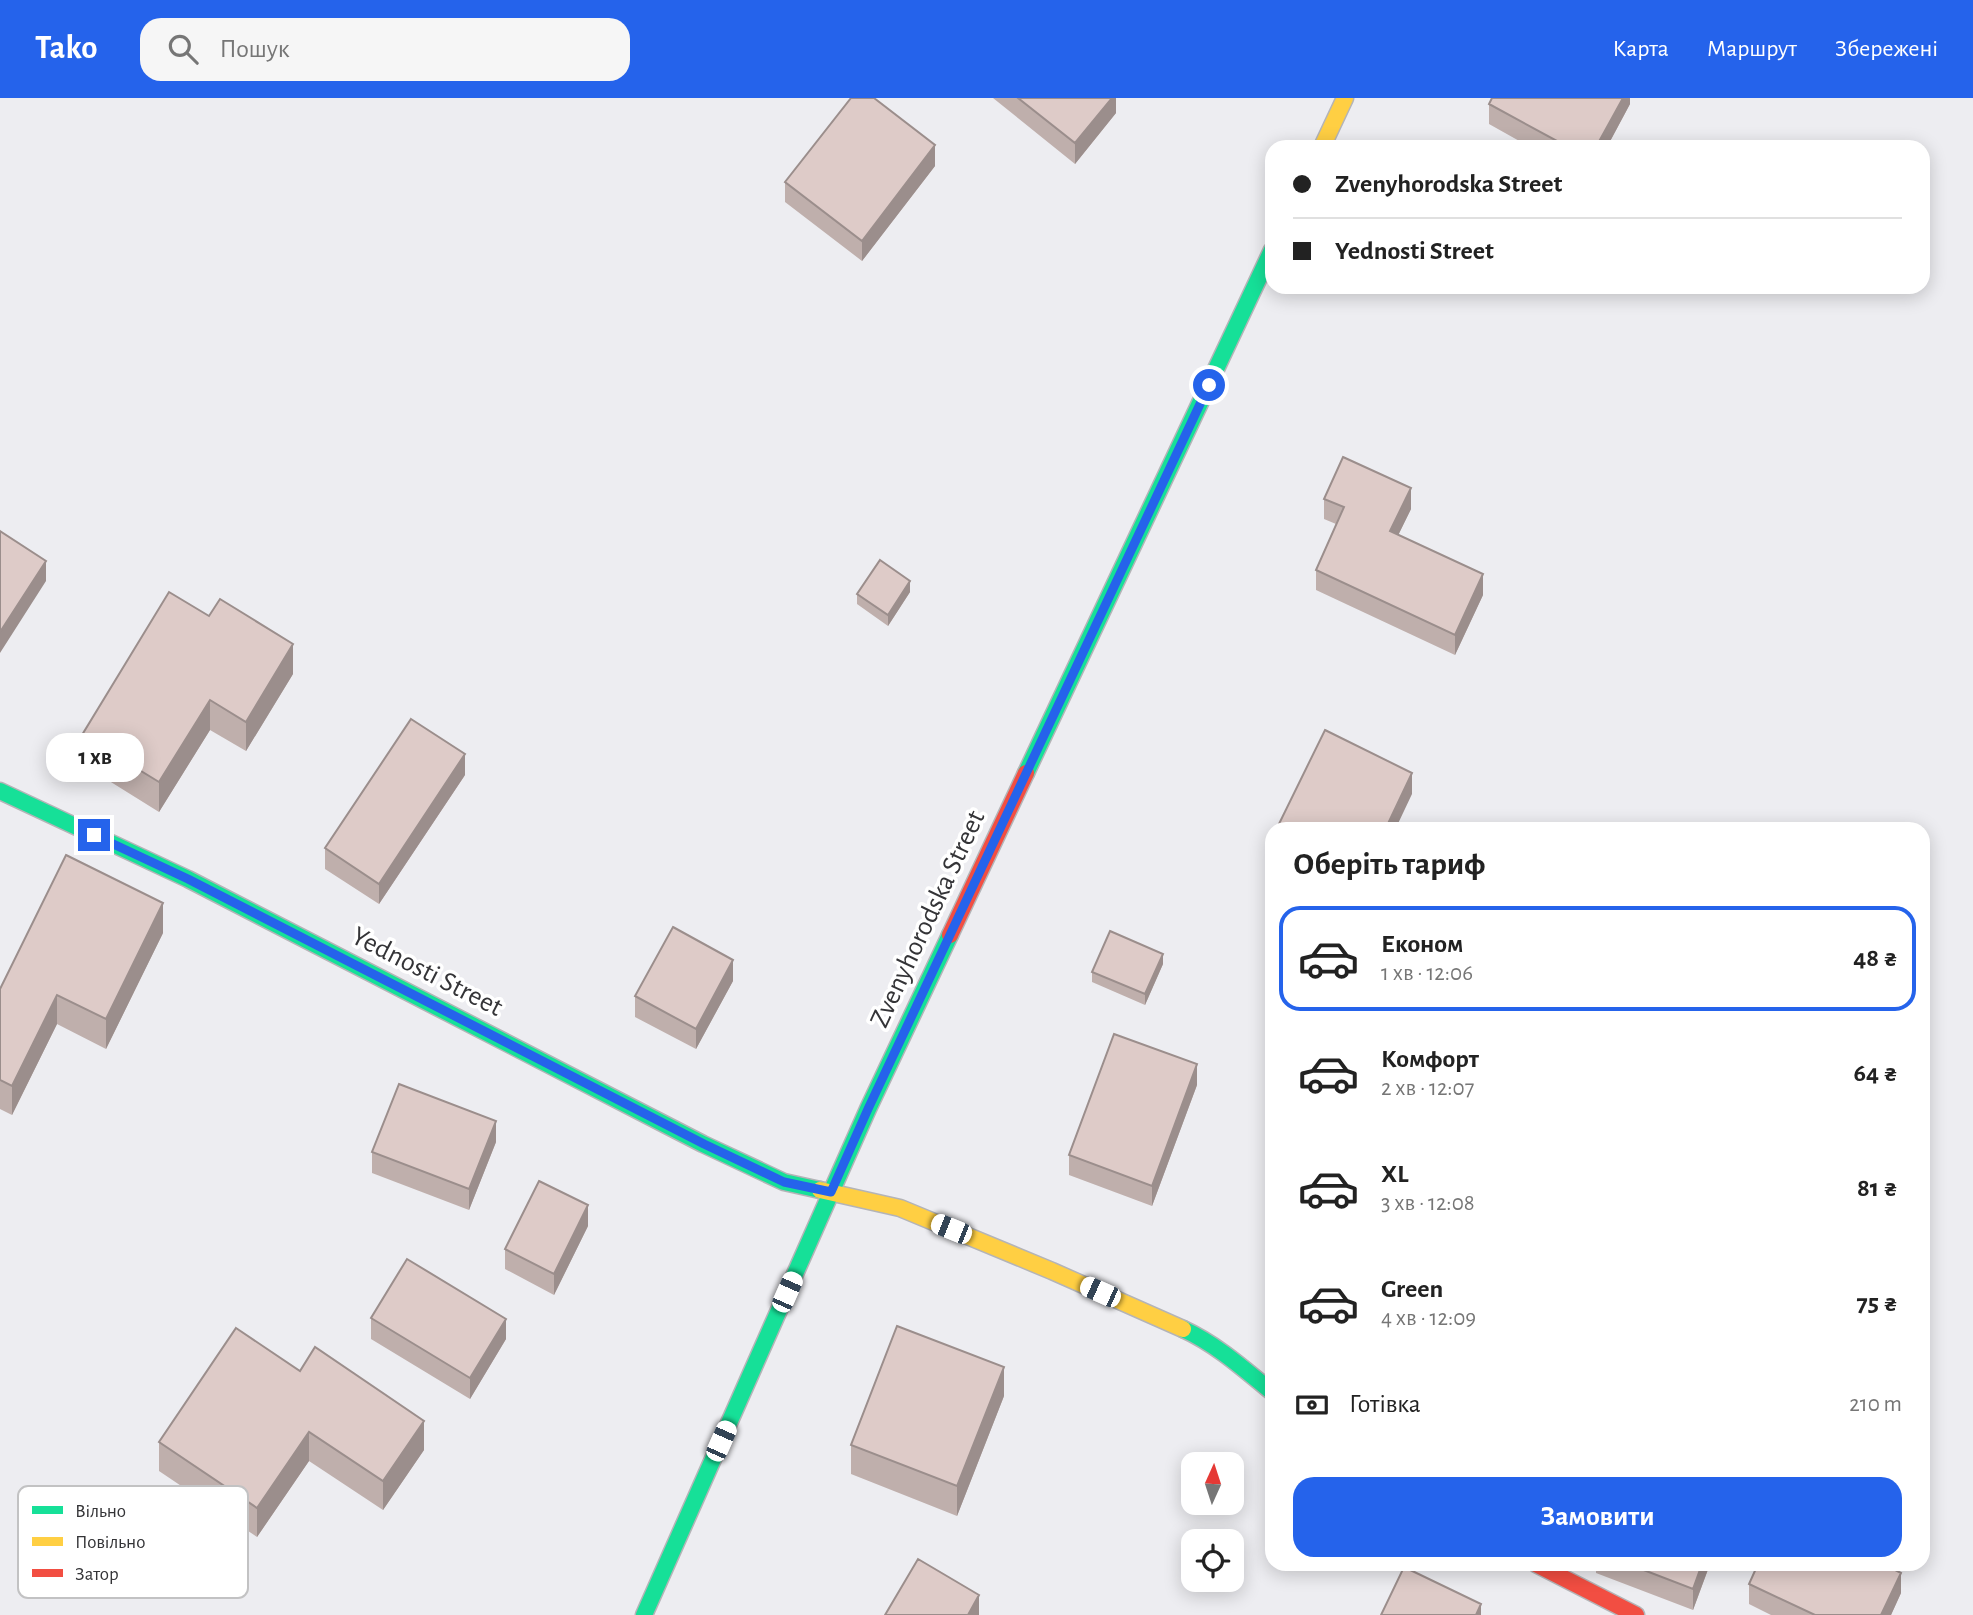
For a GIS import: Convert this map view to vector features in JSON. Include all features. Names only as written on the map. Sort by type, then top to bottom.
[{"type":"street","points":[[1325,140],[1345,98]]},
{"type":"street","name":"Zvenyhorodska Street","points":[[644,1615],[868,1109],[1265,265]]},
{"type":"street","name":"Yednosti Street","points":[[0,791],[188,879],[704,1144],[784,1182],[900,1208],[1052,1271],[1196,1335],[1265,1386]]},
{"type":"street","points":[[1550,1571],[1636,1615]]},
{"type":"building","points":[[851,98],[874,98],[935,145],[862,241],[785,182]]},
{"type":"building","points":[[1018,98],[1112,98],[1075,143]]},
{"type":"building","points":[[1492,98],[1623,98],[1600,140],[1555,140],[1489,104]]},
{"type":"building","points":[[1343,457],[1411,488],[1390,531],[1483,574],[1455,635],[1316,570],[1344,507],[1324,499]]},
{"type":"building","points":[[0,531],[46,561],[0,632]]},
{"type":"building","points":[[880,560],[910,581],[888,615],[857,594]]},
{"type":"building","points":[[169,592],[209,616],[220,599],[293,644],[246,722],[210,700],[159,782],[82,735]]},
{"type":"building","points":[[411,719],[465,754],[379,884],[325,848]]},
{"type":"building","points":[[1325,730],[1412,773],[1389,822],[1280,822]]},
{"type":"building","points":[[66,855],[163,903],[106,1019],[57,995],[12,1086],[0,1080],[0,989]]},
{"type":"building","points":[[673,927],[733,960],[696,1029],[635,996]]},
{"type":"building","points":[[1110,931],[1163,954],[1145,994],[1092,972]]},
{"type":"building","points":[[1114,1034],[1197,1064],[1152,1186],[1069,1155]]},
{"type":"building","points":[[399,1084],[496,1121],[469,1189],[372,1152]]},
{"type":"building","points":[[539,1181],[588,1205],[554,1274],[505,1249]]},
{"type":"building","points":[[407,1259],[506,1319],[470,1378],[371,1318]]},
{"type":"building","points":[[897,1326],[1004,1367],[957,1486],[851,1445]]},
{"type":"building","points":[[236,1328],[300,1371],[315,1347],[424,1421],[383,1481],[309,1432],[257,1508],[248,1502],[248,1486],[224,1486],[159,1442]]},
{"type":"building","points":[[918,1559],[979,1595],[968,1615],[885,1615]]},
{"type":"building","points":[[1402,1571],[1412,1571],[1481,1604],[1476,1615],[1381,1615]]},
{"type":"building","points":[[1646,1571],[1699,1571],[1693,1589]]},
{"type":"building","points":[[1755,1571],[1901,1573],[1881,1615],[1815,1615],[1749,1584]]},
{"type":"traffic: fast","points":[[1026,773],[1265,265]]},
{"type":"traffic: fast","points":[[0,791],[188,879],[703,1144],[784,1182],[820,1190]]},
{"type":"traffic: fast","points":[[644,1615],[868,1109],[950,935]]},
{"type":"traffic: fast","points":[[1183,1329],[1218,1349],[1265,1386]]},
{"type":"traffic: slow","points":[[1325,140],[1345,98]]},
{"type":"traffic: slow","points":[[820,1190],[900,1208],[1183,1329]]},
{"type":"traffic: jam","points":[[950,935],[1026,773]]},
{"type":"traffic: jam","points":[[1550,1571],[1636,1615]]},
{"type":"route","points":[[94,835],[188,879],[704,1144],[784,1182],[831,1192],[1209,385]]}]
